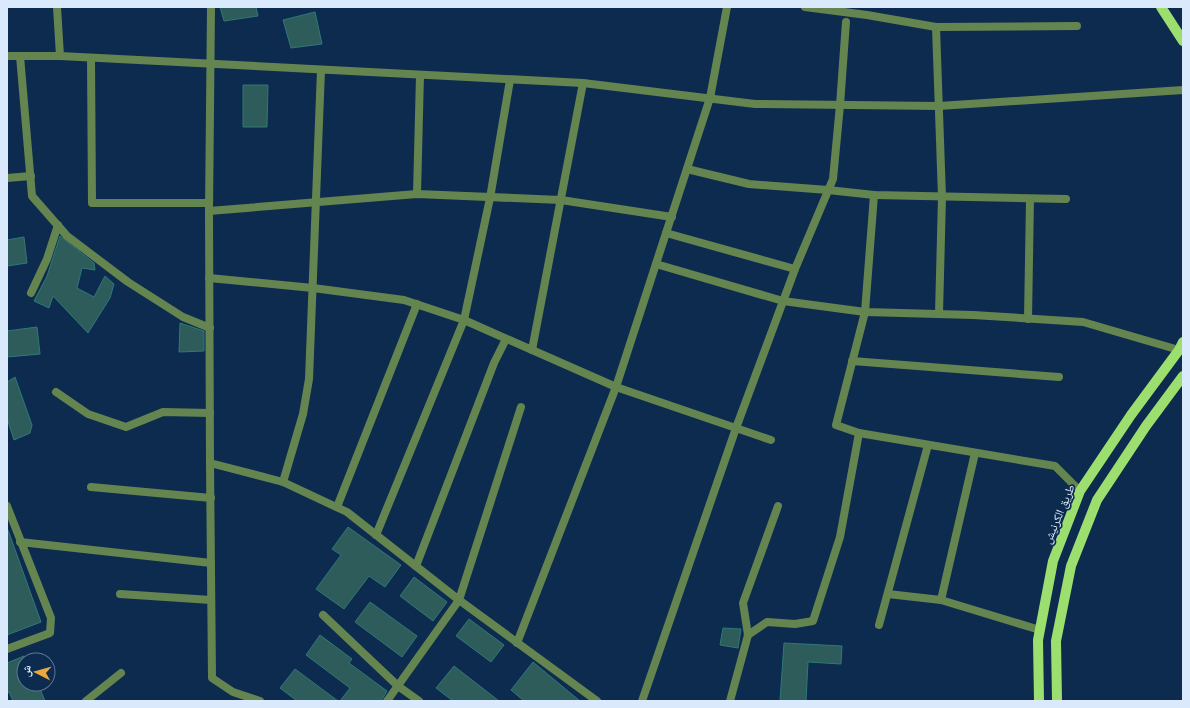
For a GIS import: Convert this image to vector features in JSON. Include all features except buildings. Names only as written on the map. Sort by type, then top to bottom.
[{"type":"main road","points":[[1161,7],[1183,42]]},
{"type":"main road","name":"طريق الكرنيش","points":[[1039,701],[1038,640],[1053,561],[1080,491],[1131,415],[1181,346]]},
{"type":"main road","points":[[1057,701],[1056,642],[1071,566],[1097,500],[1146,426],[1183,376]]},
{"type":"street","points":[[57,7],[60,56]]},
{"type":"street","points":[[211,7],[212,64],[209,207],[212,678],[232,692],[260,701]]},
{"type":"street","points":[[517,643],[616,387],[710,98],[728,7]]},
{"type":"street","points":[[805,7],[867,15],[936,27],[1077,26]]},
{"type":"street","points":[[642,701],[736,428],[795,269],[833,179],[846,22]]},
{"type":"street","points":[[936,27],[942,197],[940,314]]},
{"type":"street","points":[[7,56],[60,56],[583,83],[755,104],[938,106],[1183,90]]},
{"type":"street","points":[[20,56],[32,196],[67,236],[128,282],[183,317],[210,328]]},
{"type":"street","points":[[92,58],[92,202],[209,207],[316,203],[417,194],[561,200],[672,217]]},
{"type":"street","points":[[284,482],[303,414],[309,379],[321,70]]},
{"type":"street","points":[[417,194],[420,75]]},
{"type":"street","points":[[376,535],[464,320],[490,198],[510,80]]},
{"type":"street","points":[[532,350],[583,83]]},
{"type":"street","points":[[687,169],[749,184],[828,190],[874,196],[1066,199]]},
{"type":"street","points":[[7,178],[31,176]]},
{"type":"street","points":[[874,196],[865,312],[836,425],[859,433],[1055,466],[1080,491]]},
{"type":"street","points":[[1028,319],[1030,198]]},
{"type":"street","points":[[31,293],[47,259],[58,225]]},
{"type":"street","points":[[666,233],[795,269]]},
{"type":"street","points":[[656,264],[783,301],[865,312],[940,314],[1083,322],[1181,346]]},
{"type":"street","points":[[210,278],[313,288],[404,300],[464,320],[616,387],[771,440]]},
{"type":"street","points":[[337,507],[417,304]]},
{"type":"street","points":[[416,566],[494,363],[506,338]]},
{"type":"street","points":[[852,361],[1058,377]]},
{"type":"street","points":[[56,392],[88,414],[126,427],[163,412],[210,413]]},
{"type":"street","points":[[387,701],[459,600],[521,407]]},
{"type":"street","points":[[748,635],[768,622],[795,624],[813,621],[840,538],[859,433]]},
{"type":"street","points":[[879,625],[928,445]]},
{"type":"street","points":[[941,600],[975,453]]},
{"type":"street","points":[[210,463],[284,482],[347,512],[459,600],[597,701]]},
{"type":"street","points":[[91,488],[211,498]]},
{"type":"street","points":[[7,506],[51,618],[50,633],[7,649]]},
{"type":"street","points":[[730,701],[748,635],[743,604],[778,506]]},
{"type":"street","points":[[20,542],[211,563]]},
{"type":"street","points":[[120,594],[211,600]]},
{"type":"street","points":[[888,594],[941,600],[1040,630]]},
{"type":"street","points":[[323,615],[398,686],[419,701]]},
{"type":"street","points":[[86,701],[121,673]]}]
